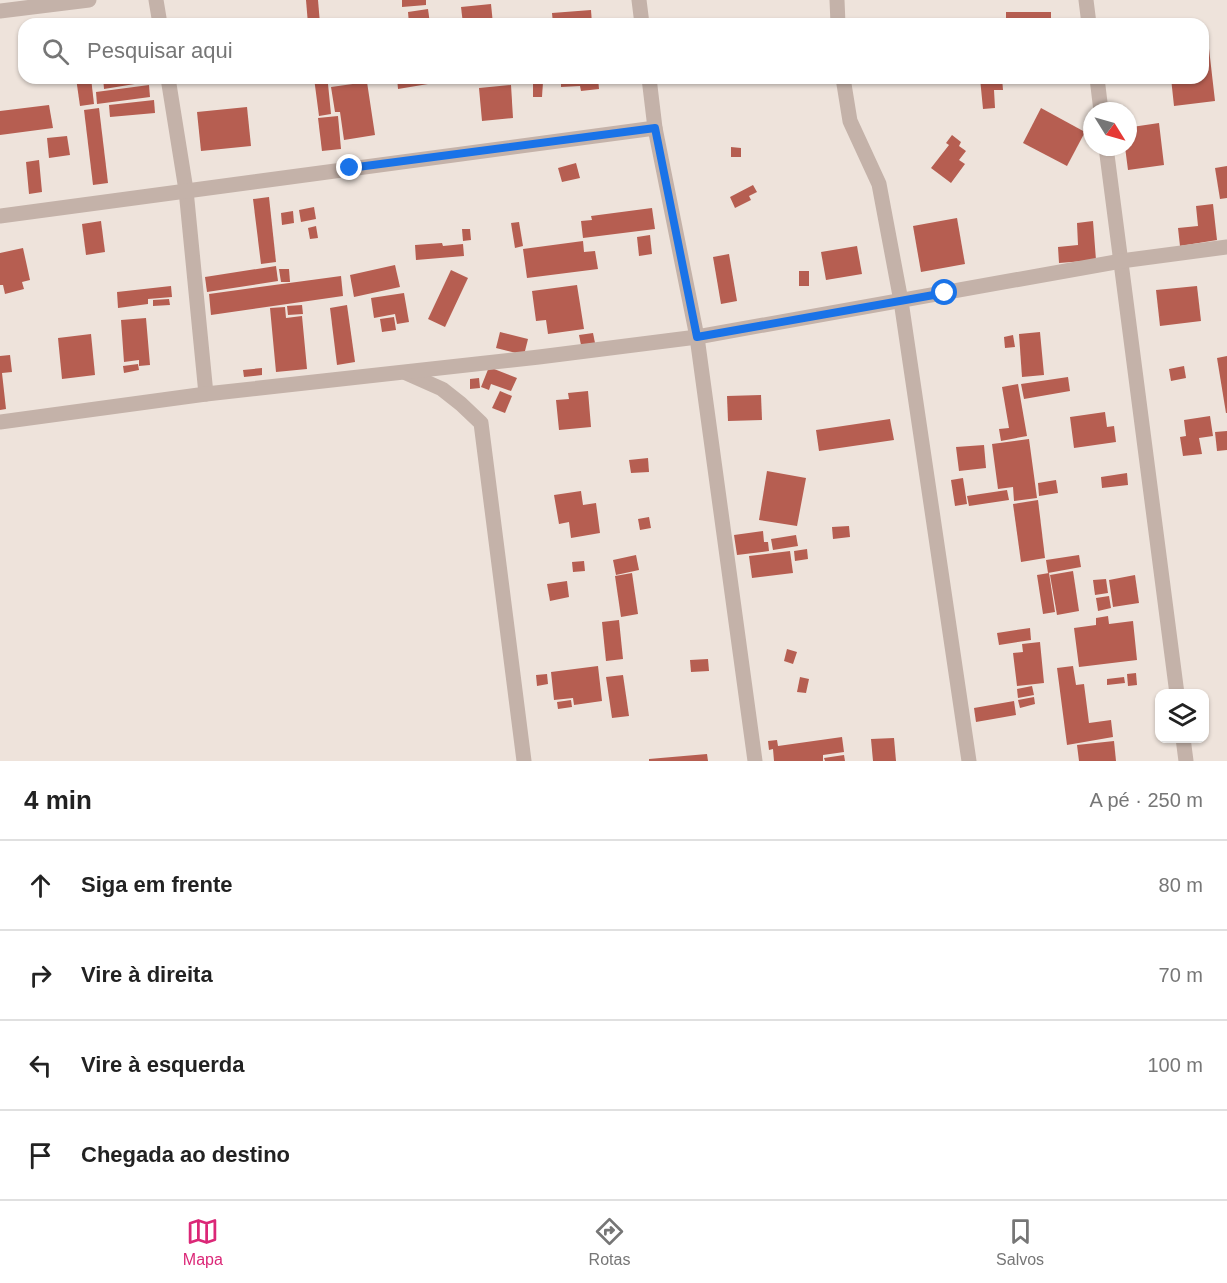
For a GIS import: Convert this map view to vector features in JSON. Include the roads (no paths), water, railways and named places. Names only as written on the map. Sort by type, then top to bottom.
[{"type":"street","points":[[0,11],[89,0]]},
{"type":"street","points":[[156,0],[159,18]]},
{"type":"street","points":[[639,0],[641,18]]},
{"type":"street","points":[[837,0],[838,18]]},
{"type":"street","points":[[1086,0],[1088,18]]},
{"type":"street","points":[[169,84],[186,190],[206,394]]},
{"type":"street","points":[[650,84],[655,128],[697,337],[755,761]]},
{"type":"street","points":[[844,84],[850,121],[879,184],[901,301],[969,761]]},
{"type":"street","points":[[1098,84],[1100,102]]},
{"type":"street","points":[[0,216],[655,128]]},
{"type":"street","points":[[1107,156],[1176,689]]},
{"type":"street","points":[[0,422],[206,394],[697,337],[1121,261],[1227,247]]},
{"type":"street","points":[[405,372],[442,389],[481,423],[524,761]]},
{"type":"street","points":[[1184,743],[1186,761]]}]
